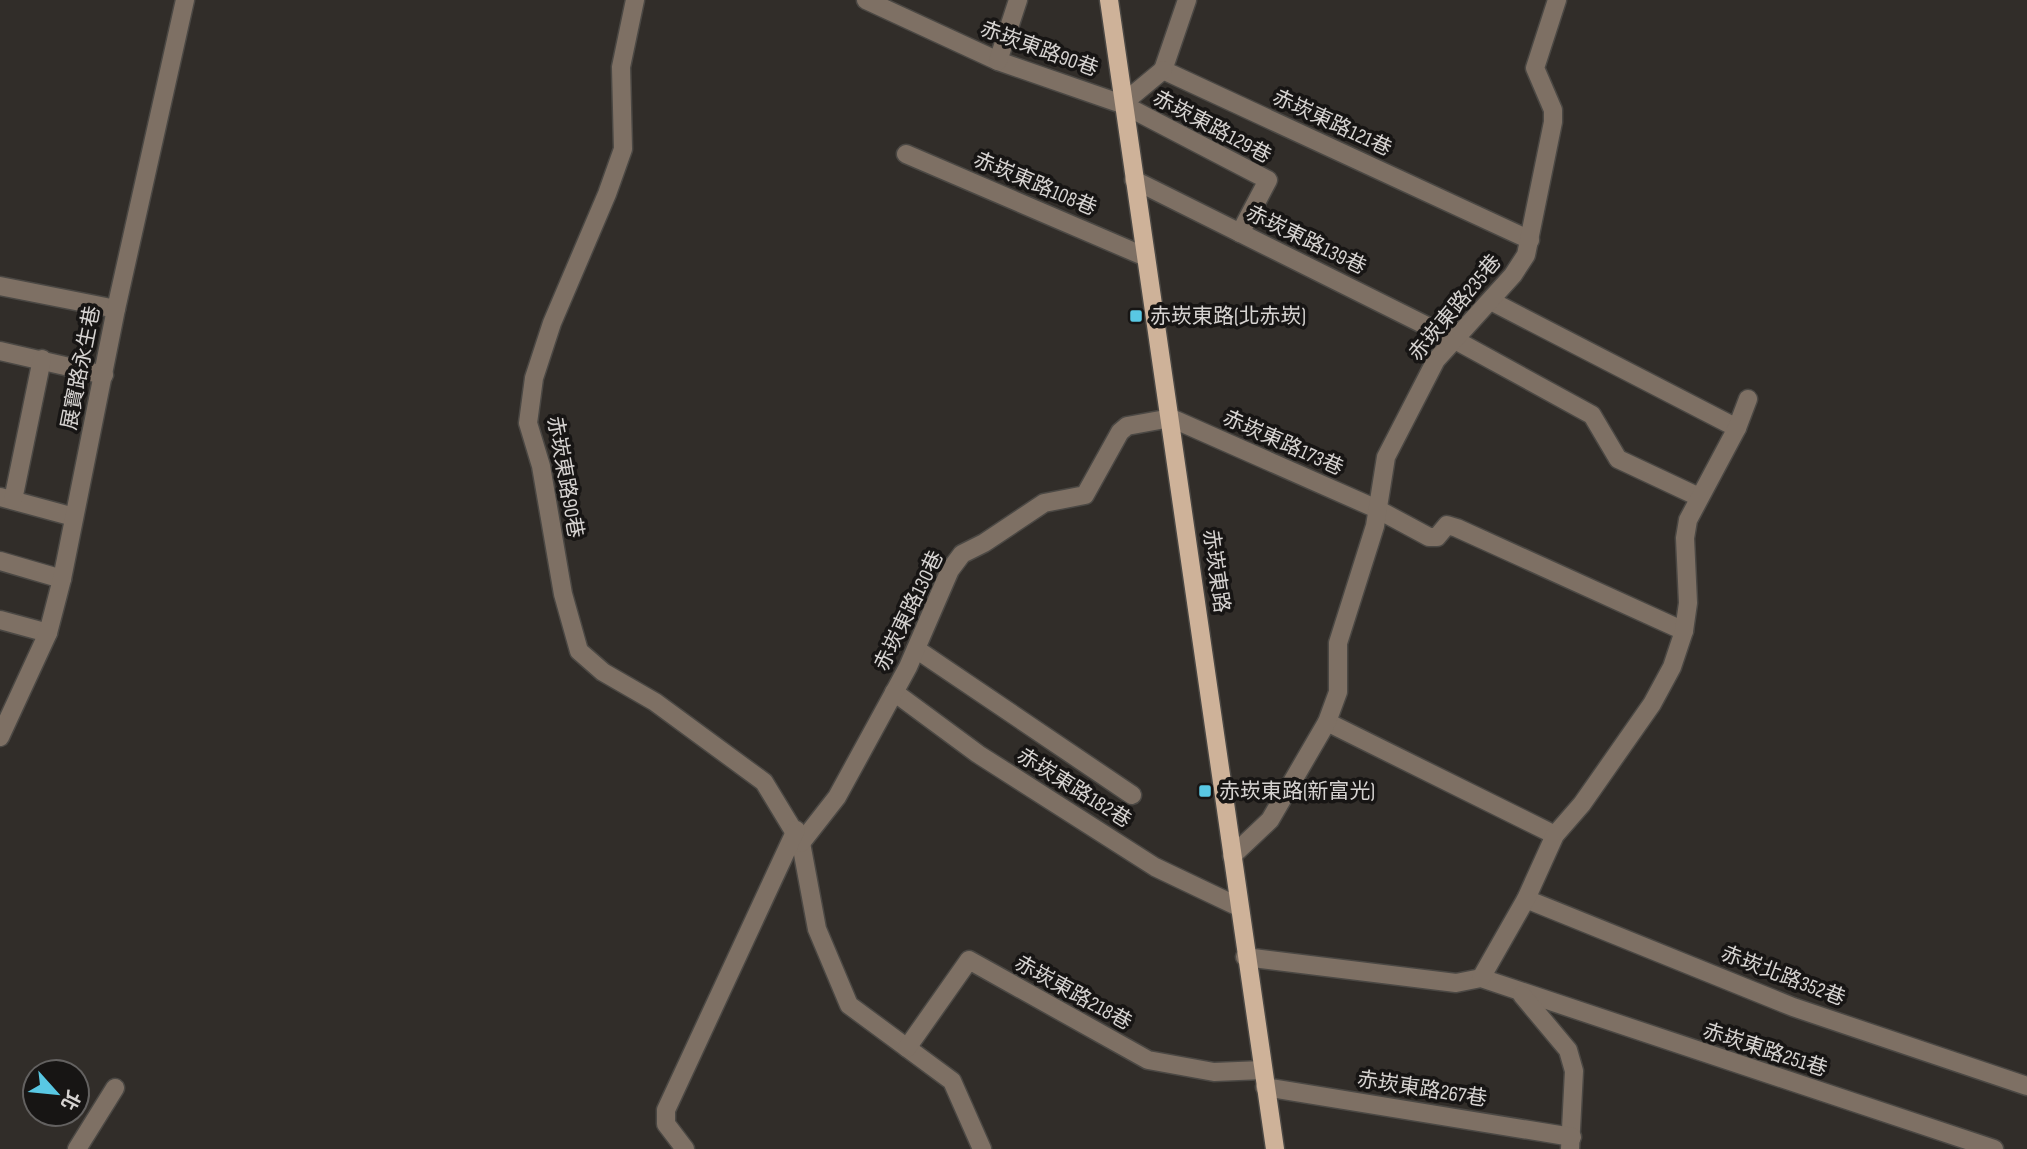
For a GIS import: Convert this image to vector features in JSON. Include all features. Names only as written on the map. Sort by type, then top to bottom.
[{"type":"main road","name":"赤崁東路","points":[[1109,0],[1122,104],[1171,418],[1245,957],[1275,1149]]},
{"type":"street","name":"展寶路永生巷","points":[[0,737],[48,633],[62,579],[116,309],[186,0]]},
{"type":"street","name":"赤崁東路90巷","points":[[635,0],[621,67],[623,149],[607,194],[552,323],[534,378],[528,423],[541,466],[562,594],[579,651],[603,672],[655,702],[764,782],[798,837]]},
{"type":"street","name":"赤崁東路90巷","points":[[866,0],[998,61],[1122,104]]},
{"type":"street","points":[[998,61],[1018,0]]},
{"type":"street","points":[[1122,104],[1163,70],[1187,0]]},
{"type":"street","name":"赤崁東路235巷","points":[[1232,856],[1270,820],[1327,722],[1338,692],[1338,643],[1377,509],[1384,465],[1392,444],[1436,360],[1457,341],[1520,265],[1530,240],[1553,122],[1553,110],[1535,68],[1557,0]]},
{"type":"street","name":"赤崁東路121巷","points":[[1163,70],[1530,240]]},
{"type":"street","name":"赤崁東路129巷","points":[[1122,104],[1268,180],[1240,233]]},
{"type":"street","name":"赤崁東路108巷","points":[[906,154],[1146,257]]},
{"type":"street","name":"赤崁東路139巷","points":[[1134,180],[1457,341],[1592,415],[1618,459],[1699,497]]},
{"type":"street","points":[[0,286],[116,309]]},
{"type":"street","points":[[1491,300],[1737,428]]},
{"type":"street","points":[[0,351],[104,374]]},
{"type":"street","points":[[42,359],[6,498],[74,517]]},
{"type":"street","points":[[1480,978],[1526,899],[1555,835],[1582,804],[1652,704],[1672,667],[1684,631],[1688,603],[1686,527],[1699,497],[1737,428],[1748,399]]},
{"type":"street","name":"赤崁東路130巷","points":[[685,1149],[666,1124],[666,1110],[798,837],[837,797],[916,649],[950,570],[962,554],[984,544],[1044,503],[1057,499],[1081,498],[1089,491],[1120,432],[1127,426],[1171,418]]},
{"type":"street","name":"赤崁東路173巷","points":[[1171,418],[1377,509],[1433,538],[1447,525],[1457,527],[1684,631]]},
{"type":"street","points":[[0,561],[62,579]]},
{"type":"street","points":[[0,620],[48,633]]},
{"type":"street","name":"赤崁東路182巷","points":[[916,649],[1132,795]]},
{"type":"street","name":"赤崁東路182巷","points":[[894,692],[978,754],[1144,860],[1239,907]]},
{"type":"street","points":[[1327,722],[1555,835]]},
{"type":"street","points":[[798,837],[817,929],[849,1005],[952,1081],[982,1149]]},
{"type":"street","name":"赤崁北路352巷","points":[[1526,899],[1793,1006],[2027,1086]]},
{"type":"street","name":"赤崁東路251巷","points":[[1245,957],[1456,983],[1480,978],[1521,994],[1994,1149]]},
{"type":"street","name":"赤崁東路218巷","points":[[907,1048],[969,960],[1148,1060],[1264,1078]]},
{"type":"street","name":"赤崁東路251巷","points":[[1521,994],[1568,1050],[1574,1071],[1571,1143]]},
{"type":"street","name":"赤崁東路267巷","points":[[1264,1078],[1571,1143]]},
{"type":"street","points":[[77,1149],[115,1088]]},
{"type":"place","name":"赤崁東路(北赤崁)","points":[[1136,316]]},
{"type":"place","name":"赤崁東路(新富光)","points":[[1205,791]]}]
